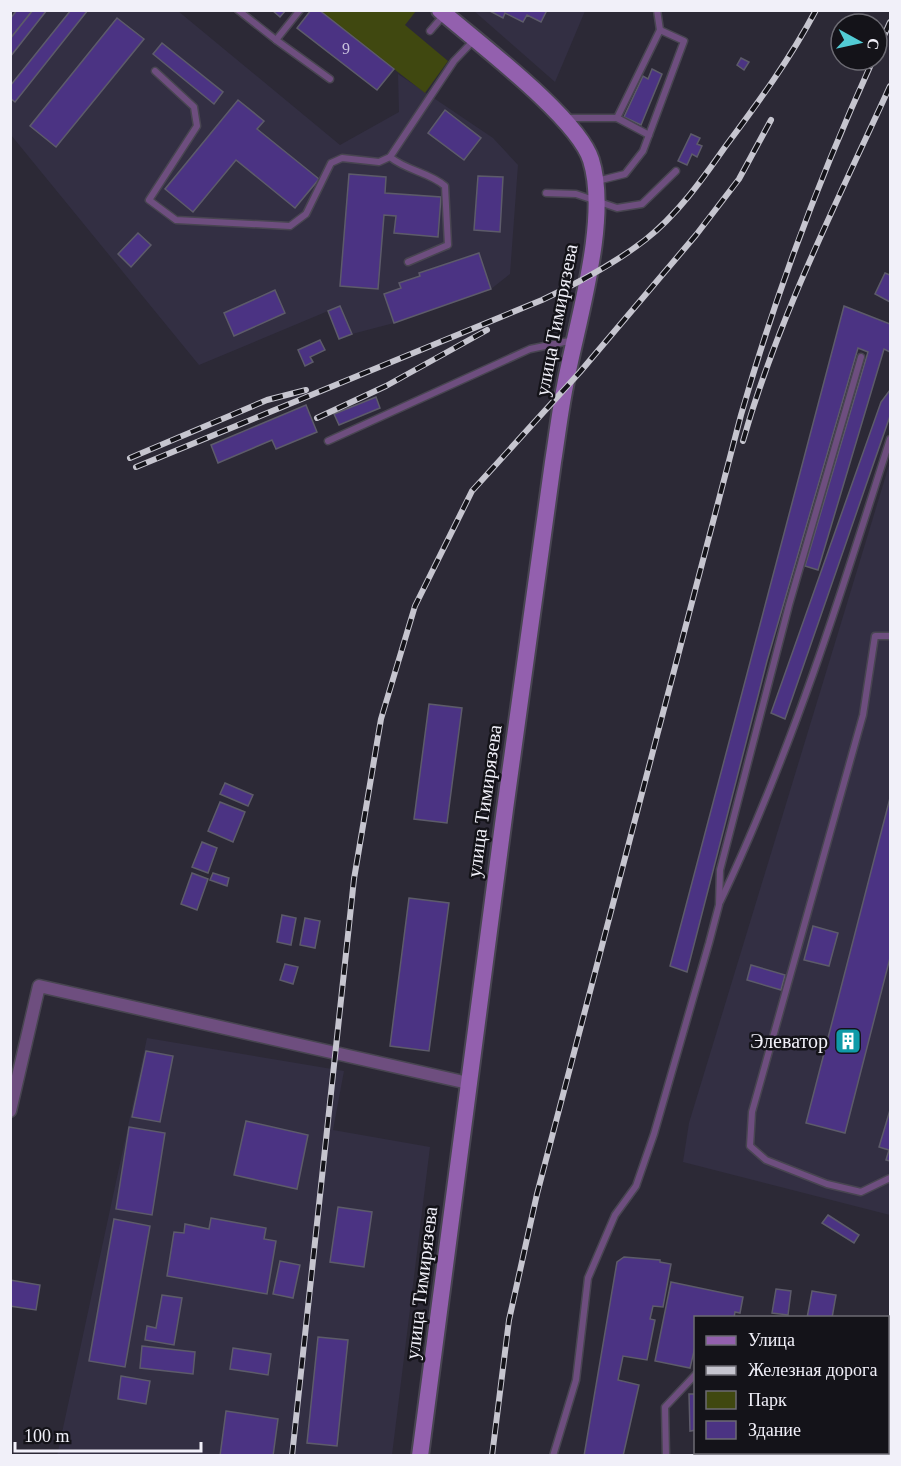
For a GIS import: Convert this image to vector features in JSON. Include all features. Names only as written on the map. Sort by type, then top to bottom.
[{"type":"main road","points":[[444,12],[564,118]]},
{"type":"main road","name":"улица Тимирязева","points":[[420,1455],[514,733],[564,390],[593,244],[596,181],[590,155],[564,118]]},
{"type":"street","points":[[10,1111],[39,986],[468,1083]]},
{"type":"lane","points":[[238,10],[330,79]]},
{"type":"lane","points":[[276,40],[300,10]]},
{"type":"lane","points":[[617,118],[660,30],[657,10]]},
{"type":"lane","points":[[430,31],[444,12]]},
{"type":"lane","points":[[596,181],[625,174],[643,151],[684,41],[660,30]]},
{"type":"lane","points":[[155,71],[194,107],[197,126],[149,200],[176,220],[290,226],[306,214],[332,163],[342,158],[379,162],[390,157],[454,61],[475,39]]},
{"type":"lane","points":[[564,118],[617,118],[649,135]]},
{"type":"lane","points":[[390,157],[403,167],[437,179],[445,186],[448,245],[408,262]]},
{"type":"lane","points":[[546,193],[576,194],[617,208],[642,204],[676,171]]},
{"type":"lane","points":[[328,441],[530,349],[574,340]]},
{"type":"lane","points":[[553,1455],[576,1380],[588,1278],[615,1215],[636,1186],[689,1017],[718,905],[720,870],[789,605],[861,357]]},
{"type":"lane","points":[[718,905],[746,848],[779,767],[845,583],[891,439]]},
{"type":"lane","points":[[891,636],[875,636],[863,715],[752,1112],[750,1146],[766,1160],[827,1184],[850,1190],[861,1192],[891,1178]]},
{"type":"lane","points":[[666,1455],[665,1407],[694,1376]]},
{"type":"shaded area","points":[[10,11],[178,11],[340,145],[399,112],[398,74],[493,138],[518,165],[510,274],[491,289],[394,323],[352,334],[340,306],[199,365],[11,135]]},
{"type":"shaded area","points":[[474,11],[585,11],[555,82]]},
{"type":"shaded area","points":[[890,462],[890,1215],[683,1162],[689,1123]]},
{"type":"shaded area","points":[[147,1038],[344,1071],[333,1130],[430,1147],[392,1455],[57,1456]]},
{"type":"green space","points":[[319,11],[416,11],[405,25],[448,61],[425,93]]},
{"type":"building","points":[[17,10],[33,10],[10,39],[10,19]]},
{"type":"building","points":[[33,10],[47,10],[10,57],[10,39]]},
{"type":"building","points":[[71,10],[88,10],[15,102],[10,98],[10,86]]},
{"type":"building","points":[[272,10],[286,10],[280,17]]},
{"type":"building","points":[[311,10],[319,10],[394,69],[377,90],[297,28]]},
{"type":"building","points":[[488,10],[547,10],[541,22],[527,15],[523,22],[505,13],[503,18]]},
{"type":"building","points":[[117,18],[144,39],[56,147],[30,126]]},
{"type":"building","points":[[162,43],[223,92],[214,104],[153,54]]},
{"type":"building","points":[[741,58],[749,62],[744,70],[737,65]]},
{"type":"building","points":[[652,69],[662,74],[641,125],[624,117],[643,76],[648,79]]},
{"type":"building","points":[[238,100],[264,121],[257,129],[319,179],[295,208],[236,160],[193,212],[165,189]]},
{"type":"building","points":[[445,110],[481,138],[464,160],[428,133]]},
{"type":"building","points":[[691,134],[700,138],[697,144],[702,146],[697,157],[692,154],[687,165],[678,161]]},
{"type":"building","points":[[349,174],[386,177],[385,193],[441,197],[438,237],[394,233],[396,216],[384,215],[378,289],[340,286]]},
{"type":"building","points":[[478,176],[503,177],[500,232],[474,230]]},
{"type":"building","points":[[138,233],[151,245],[131,267],[118,254]]},
{"type":"building","points":[[479,253],[491,289],[394,323],[384,294],[401,288],[399,283],[420,276],[419,273]]},
{"type":"building","points":[[885,273],[890,275],[890,302],[875,294]]},
{"type":"building","points":[[275,290],[285,313],[234,336],[224,313]]},
{"type":"building","points":[[340,306],[352,334],[339,339],[328,311]]},
{"type":"building","points":[[844,306],[890,324],[890,352],[884,349],[818,570],[805,566],[868,352],[858,348],[767,661],[687,972],[670,966]]},
{"type":"building","points":[[320,340],[325,350],[310,357],[313,362],[305,366],[298,350]]},
{"type":"building","points":[[890,390],[890,416],[785,719],[771,713],[881,402]]},
{"type":"building","points":[[376,397],[380,408],[339,425],[334,414]]},
{"type":"building","points":[[306,405],[317,432],[276,449],[272,440],[218,463],[211,445]]},
{"type":"building","points":[[429,704],[462,708],[447,823],[414,819]]},
{"type":"building","points":[[225,783],[253,795],[248,806],[220,794]]},
{"type":"building","name":"Элеватор","points":[[890,798],[890,958],[845,1133],[806,1123]]},
{"type":"building","points":[[220,802],[245,812],[233,842],[208,831]]},
{"type":"building","points":[[202,842],[217,848],[208,873],[192,867]]},
{"type":"building","points":[[192,873],[208,879],[197,910],[181,904]]},
{"type":"building","points":[[213,873],[229,878],[227,886],[210,880]]},
{"type":"building","points":[[409,898],[449,903],[429,1051],[390,1046]]},
{"type":"building","points":[[282,915],[296,918],[291,945],[277,942]]},
{"type":"building","points":[[305,918],[320,921],[315,948],[300,945]]},
{"type":"building","points":[[813,926],[838,933],[829,966],[804,960]]},
{"type":"building","points":[[285,964],[298,967],[293,984],[280,980]]},
{"type":"building","points":[[751,965],[785,975],[781,990],[747,980]]},
{"type":"building","points":[[146,1051],[173,1056],[160,1122],[132,1117]]},
{"type":"building","points":[[890,1110],[890,1161],[886,1160],[889,1150],[879,1147]]},
{"type":"building","points":[[246,1121],[308,1135],[297,1189],[234,1175]]},
{"type":"building","points":[[129,1127],[165,1133],[152,1215],[116,1209]]},
{"type":"building","points":[[338,1207],[372,1212],[364,1267],[330,1262]]},
{"type":"building","points":[[828,1215],[859,1235],[854,1243],[822,1223]]},
{"type":"building","points":[[211,1218],[266,1228],[264,1239],[276,1241],[267,1294],[167,1276],[174,1232],[184,1233],[185,1224],[209,1229]]},
{"type":"building","points":[[114,1219],[150,1226],[125,1367],[89,1361]]},
{"type":"building","points":[[624,1257],[660,1260],[660,1262],[671,1264],[663,1307],[653,1306],[650,1319],[655,1320],[647,1360],[623,1356],[618,1380],[639,1385],[623,1456],[584,1456],[617,1262]]},
{"type":"building","points":[[280,1261],[300,1265],[293,1298],[273,1294]]},
{"type":"building","points":[[10,1280],[40,1285],[36,1310],[10,1306]]},
{"type":"building","points":[[671,1282],[743,1297],[740,1313],[735,1312],[734,1316],[694,1316],[694,1351],[690,1368],[655,1361]]},
{"type":"building","points":[[776,1289],[791,1291],[788,1315],[772,1313]]},
{"type":"building","points":[[812,1291],[836,1295],[832,1316],[807,1316]]},
{"type":"building","points":[[162,1295],[182,1298],[174,1345],[145,1340],[147,1326],[156,1328]]},
{"type":"building","points":[[318,1337],[348,1340],[337,1446],[307,1443]]},
{"type":"building","points":[[142,1346],[195,1352],[193,1374],[140,1368]]},
{"type":"building","points":[[233,1348],[271,1354],[268,1375],[230,1369]]},
{"type":"building","points":[[121,1376],[150,1381],[146,1404],[118,1399]]},
{"type":"building","points":[[689,1394],[694,1394],[694,1430],[690,1431]]},
{"type":"building","points":[[226,1411],[278,1419],[273,1456],[220,1456]]},
{"type":"building","points":[[742,1454],[742,1456],[726,1456]]},
{"type":"building","points":[[748,1454],[794,1454],[794,1456]]},
{"type":"railway","points":[[136,467],[542,300],[621,257],[657,230],[698,184],[773,80],[816,10]]},
{"type":"railway","points":[[492,1456],[509,1320],[537,1194],[741,415],[800,235],[868,72]]},
{"type":"railway","points":[[743,441],[757,395],[791,305],[890,86]]},
{"type":"railway","points":[[292,1456],[354,879],[381,719],[415,606],[472,491],[580,372],[696,235],[739,179],[771,120]]},
{"type":"railway","points":[[317,418],[386,386],[487,330]]},
{"type":"railway","points":[[130,458],[267,400],[306,390]]},
{"type":"place","name":"Элеватор","points":[[848,1041]]}]
